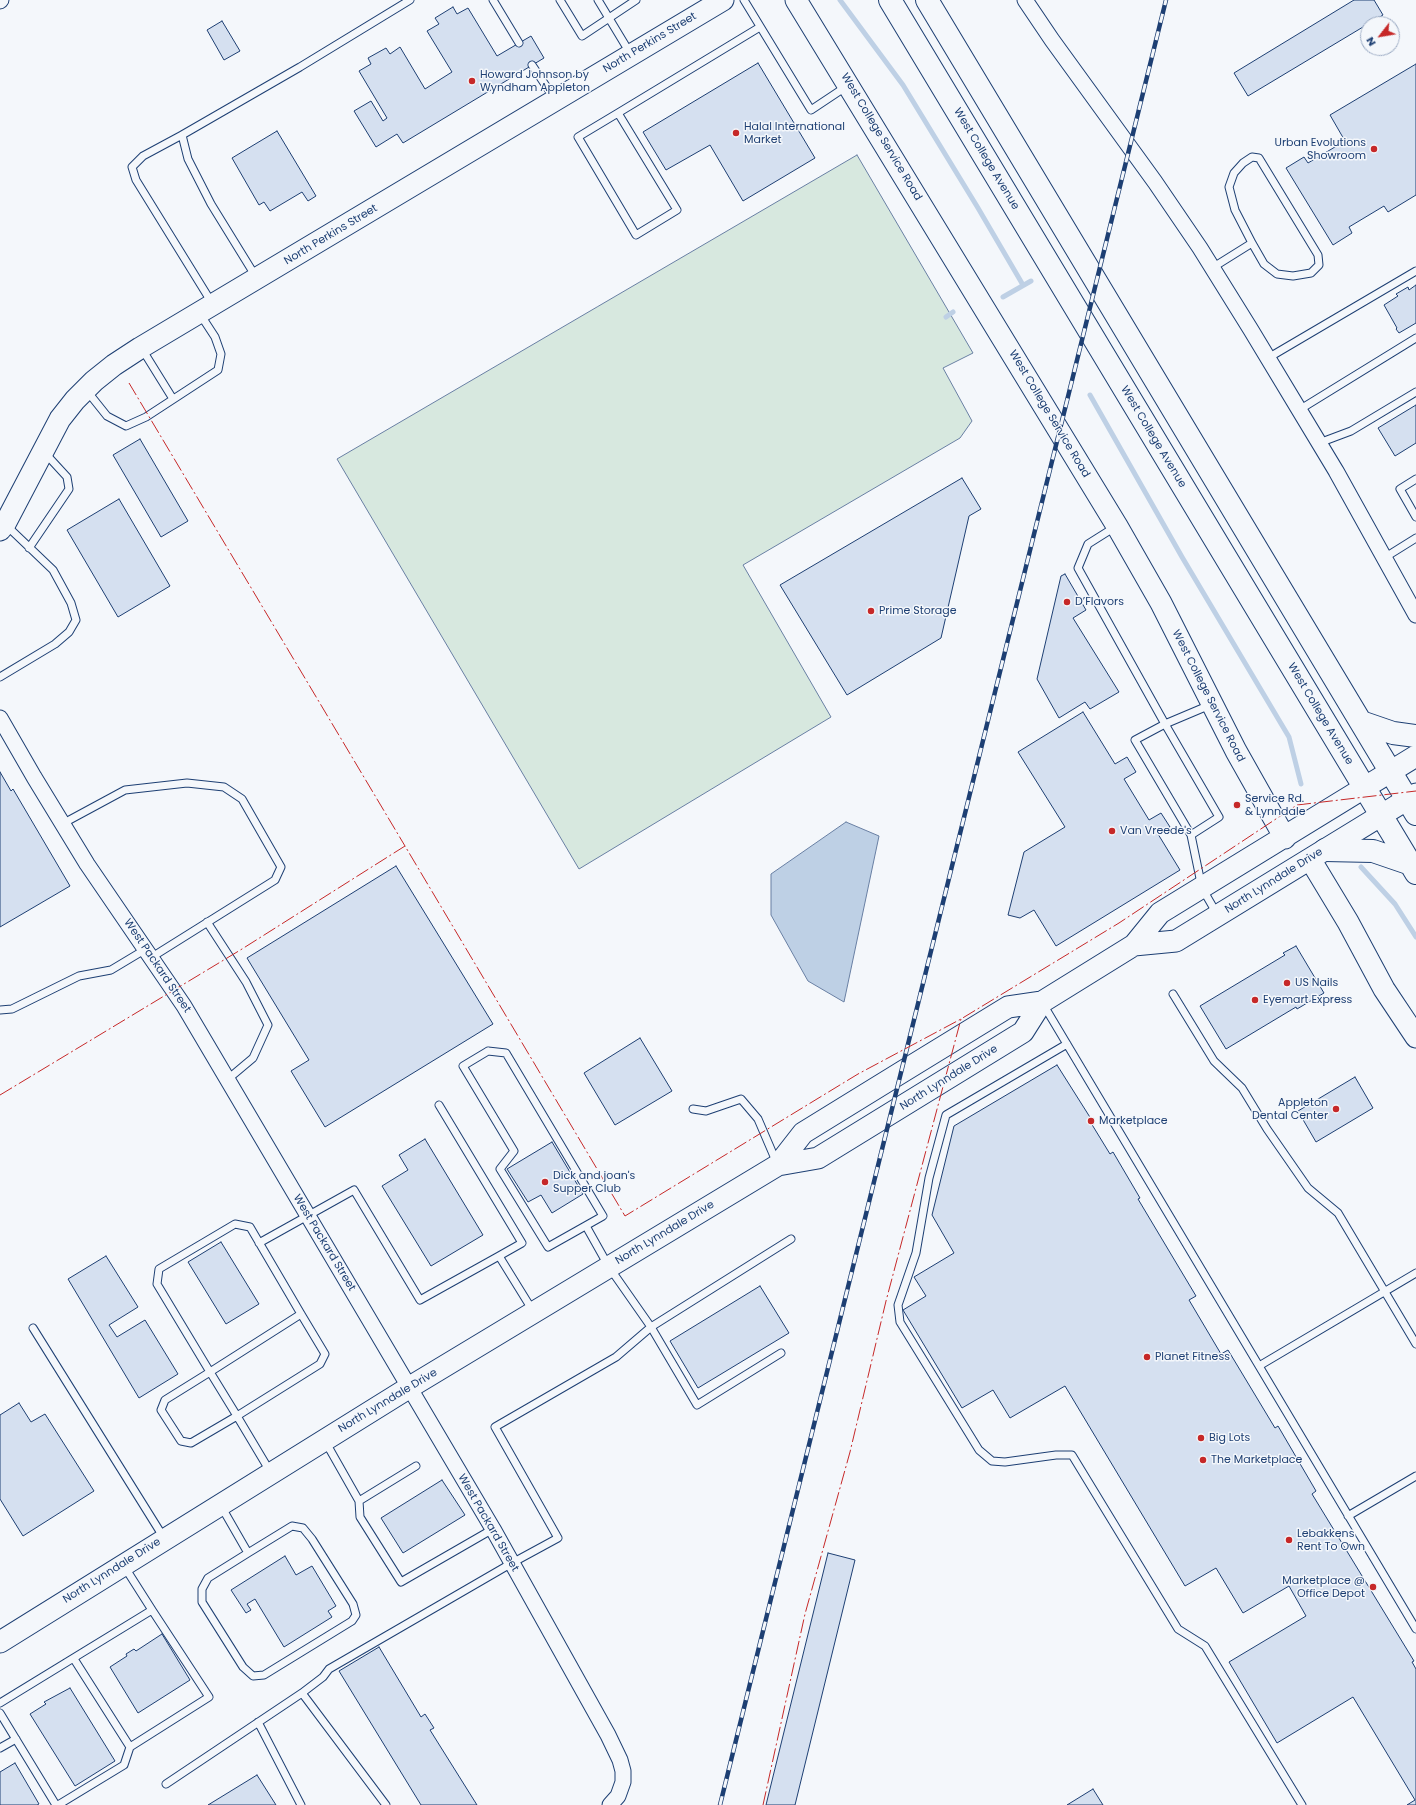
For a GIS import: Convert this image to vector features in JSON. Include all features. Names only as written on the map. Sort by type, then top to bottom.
[{"type":"main road","name":"North Perkins Street","points":[[2,527],[60,420],[75,400],[86,389],[114,366],[140,348],[258,279],[723,0]]},
{"type":"main road","name":"West College Service Road","points":[[796,0],[1117,526],[1161,603],[1236,751],[1285,838]]},
{"type":"main road","name":"West College Avenue","points":[[890,0],[1382,815],[1413,869]]},
{"type":"main road","points":[[927,0],[1361,722],[1391,771],[1413,802]]},
{"type":"main road","points":[[1361,722],[1393,733],[1416,736]]},
{"type":"main road","name":"North Lynndale Drive","points":[[0,1642],[164,1538],[410,1387],[778,1165],[803,1133],[902,1072],[1008,1007],[1042,1002],[1134,945],[1160,913],[1285,838],[1416,756]]},
{"type":"main road","name":"North Lynndale Drive","points":[[1134,945],[1176,941],[1382,815],[1413,802]]},
{"type":"main road","points":[[1413,869],[1373,851],[1317,854],[1348,922],[1384,989],[1416,1037]]},
{"type":"main road","name":"North Lynndale Drive","points":[[778,1165],[818,1158],[891,1114],[1023,1032],[1042,1002]]},
{"type":"street","points":[[1026,0],[1052,40],[1155,182],[1212,268],[1319,444],[1416,615]]},
{"type":"street","name":"West Packard Street","points":[[0,718],[87,864],[184,1006],[493,1529],[614,1746],[623,1771],[623,1782],[618,1796],[610,1805]]},
{"type":"lane","points":[[86,389],[107,416],[126,426],[146,417],[218,370],[220,354],[206,309],[136,180],[132,167],[143,156],[300,67],[410,0]]},
{"type":"lane","points":[[493,0],[519,43]]},
{"type":"lane","points":[[560,0],[582,36],[608,17],[636,0]]},
{"type":"lane","points":[[598,0],[631,55]]},
{"type":"lane","points":[[744,0],[811,110],[849,85]]},
{"type":"lane","points":[[618,113],[677,210],[636,235],[578,137],[760,27]]},
{"type":"lane","points":[[532,64],[555,100]]},
{"type":"lane","points":[[182,135],[188,159],[211,204],[258,279]]},
{"type":"lane","points":[[1252,157],[1259,158],[1318,255],[1319,265],[1311,273],[1293,276],[1277,274],[1264,264],[1252,243],[1235,210],[1229,187],[1234,173],[1243,163],[1252,157]]},
{"type":"lane","points":[[1212,268],[1252,243]]},
{"type":"lane","points":[[1268,358],[1416,271]]},
{"type":"lane","points":[[1299,410],[1416,338]]},
{"type":"lane","points":[[140,348],[173,400]]},
{"type":"lane","points":[[1319,444],[1351,431],[1416,392]]},
{"type":"lane","points":[[29,548],[69,489],[67,477],[43,450]]},
{"type":"lane","points":[[1416,479],[1400,489],[1416,517]]},
{"type":"lane","points":[[1117,526],[1088,544],[1078,568],[1219,817],[1191,834]]},
{"type":"lane","points":[[0,677],[55,644],[69,632],[76,620],[72,603],[53,570],[29,548],[2,527]]},
{"type":"lane","points":[[1384,558],[1416,538]]},
{"type":"lane","points":[[1212,704],[1165,724],[1135,740],[1191,834],[1202,888],[1218,916]]},
{"type":"lane","points":[[0,1010],[12,1009],[79,976],[111,970],[149,953],[207,922],[275,880],[281,867],[242,799],[224,787],[187,783],[125,790],[62,824]]},
{"type":"lane","points":[[207,922],[246,982],[268,1025],[253,1058],[228,1079]]},
{"type":"lane","points":[[1173,994],[1214,1061],[1242,1088],[1267,1129],[1308,1188],[1338,1213],[1416,1344]]},
{"type":"lane","points":[[1042,1002],[1416,1629]]},
{"type":"lane","points":[[1067,1044],[946,1115],[929,1178],[916,1252],[898,1305],[900,1322],[979,1450],[992,1461],[1005,1462],[1056,1455],[1072,1455],[1178,1629],[1205,1646],[1302,1805]]},
{"type":"lane","points":[[488,1051],[506,1053],[603,1216],[586,1226],[548,1247],[500,1169],[514,1151],[463,1066],[488,1051]]},
{"type":"lane","points":[[694,1109],[706,1111],[741,1099],[758,1119],[778,1165]]},
{"type":"lane","points":[[259,1243],[354,1190],[420,1300],[522,1243],[439,1105]]},
{"type":"lane","points":[[271,1473],[236,1416],[210,1372],[157,1284],[159,1269],[235,1224],[250,1227],[325,1354],[320,1364],[236,1416],[191,1443],[181,1441],[161,1410],[165,1400],[210,1372],[301,1314]]},
{"type":"lane","points":[[586,1226],[609,1267],[651,1327],[697,1404],[781,1352]]},
{"type":"lane","points":[[166,1784],[302,1693],[323,1677],[329,1669],[558,1538],[495,1427],[616,1357],[651,1327],[791,1239]]},
{"type":"lane","points":[[499,1256],[534,1312]]},
{"type":"lane","points":[[1259,1366],[1416,1273]]},
{"type":"lane","points":[[33,1328],[164,1538]]},
{"type":"lane","points":[[324,1440],[359,1501],[360,1517],[401,1582],[493,1529]]},
{"type":"lane","points":[[359,1501],[416,1466]]},
{"type":"lane","points":[[1348,1516],[1416,1476]]},
{"type":"lane","points":[[220,1504],[248,1553]]},
{"type":"lane","points":[[292,1526],[303,1528],[312,1538],[353,1604],[356,1615],[352,1621],[264,1675],[253,1676],[243,1667],[202,1602],[202,1589],[208,1578],[248,1553],[292,1526]]},
{"type":"lane","points":[[0,1713],[57,1805],[124,1765],[130,1747],[209,1697],[123,1564]]},
{"type":"lane","points":[[0,1703],[152,1610]]},
{"type":"lane","points":[[74,1659],[130,1747]]},
{"type":"lane","points":[[302,1693],[386,1805]]},
{"type":"lane","points":[[258,1722],[301,1805]]},
{"type":"lane","points":[[0,1748],[16,1739]]},
{"type":"shaded area","points":[[857,155],[973,353],[943,368],[972,421],[960,438],[743,565],[831,717],[579,869],[337,459]]},
{"type":"water","points":[[846,822],[879,836],[844,1002],[808,981],[771,915],[771,874]]},
{"type":"building","points":[[1354,0],[1374,0],[1383,15],[1360,16],[1360,29],[1248,96],[1234,73]]},
{"type":"building","name":"Howard Johnson by Wyndham Appleton","points":[[453,7],[457,14],[468,8],[497,56],[531,36],[544,58],[403,143],[397,134],[376,147],[354,111],[371,101],[383,121],[387,118],[359,71],[371,64],[368,58],[386,48],[390,54],[400,47],[425,89],[452,72],[427,31],[439,24],[435,18]]},
{"type":"building","points":[[222,21],[240,51],[224,60],[207,30]]},
{"type":"building","points":[[758,63],[815,158],[743,201],[710,145],[666,170],[643,132]]},
{"type":"building","name":"Urban Evolutions Showroom","points":[[1416,64],[1416,195],[1388,212],[1384,206],[1349,227],[1352,233],[1333,245],[1286,168],[1304,157],[1308,163],[1345,141],[1330,115]]},
{"type":"building","points":[[277,131],[316,196],[308,201],[302,192],[270,211],[264,202],[259,205],[232,158]]},
{"type":"building","points":[[1416,285],[1416,323],[1399,333],[1384,305],[1398,296],[1396,294],[1408,287],[1409,290]]},
{"type":"building","points":[[1416,405],[1416,443],[1395,456],[1378,428]]},
{"type":"building","points":[[140,439],[188,521],[161,537],[113,455]]},
{"type":"building","name":"Prime Storage","points":[[962,478],[981,509],[969,516],[941,638],[847,695],[780,585]]},
{"type":"building","points":[[119,499],[170,586],[118,617],[67,530]]},
{"type":"building","points":[[1065,574],[1086,610],[1073,618],[1119,692],[1090,709],[1085,702],[1059,718],[1037,679],[1061,576]]},
{"type":"building","name":"Van Vreede's","points":[[1083,712],[1115,764],[1127,757],[1136,772],[1124,779],[1149,820],[1161,813],[1170,827],[1158,834],[1180,870],[1056,946],[1034,910],[1020,918],[1008,915],[1024,852],[1065,827],[1018,752]]},
{"type":"building","points":[[0,772],[11,791],[13,789],[70,886],[0,927]]},
{"type":"building","points":[[396,866],[493,1024],[325,1127],[291,1071],[309,1060],[247,958]]},
{"type":"building","points":[[1296,946],[1324,993],[1297,1009],[1296,1007],[1226,1049],[1200,1006],[1285,955],[1283,953]]},
{"type":"building","points":[[640,1038],[672,1091],[615,1125],[584,1073]]},
{"type":"building","name":"The Marketplace","points":[[1057,1065],[1093,1122],[1091,1123],[1110,1154],[1113,1152],[1140,1198],[1138,1199],[1196,1296],[1189,1300],[1221,1354],[1228,1350],[1275,1428],[1278,1426],[1316,1491],[1312,1494],[1414,1661],[1412,1662],[1416,1669],[1416,1805],[1407,1805],[1415,1800],[1353,1697],[1277,1743],[1229,1662],[1306,1616],[1289,1586],[1243,1613],[1216,1568],[1185,1586],[1065,1386],[1010,1418],[993,1390],[962,1408],[903,1310],[926,1296],[914,1277],[954,1253],[932,1215],[954,1126]]},
{"type":"building","name":"Appleton Dental Center","points":[[1355,1077],[1373,1108],[1316,1142],[1298,1111]]},
{"type":"building","points":[[425,1139],[483,1235],[431,1266],[382,1186],[408,1170],[399,1155]]},
{"type":"building","name":"Dick and joan's Supper Club","points":[[552,1142],[583,1194],[552,1213],[541,1195],[528,1202],[507,1169]]},
{"type":"building","points":[[221,1242],[259,1304],[226,1324],[188,1262]]},
{"type":"building","points":[[106,1256],[138,1307],[109,1325],[117,1337],[145,1320],[178,1374],[139,1398],[68,1279]]},
{"type":"building","points":[[760,1286],[789,1333],[698,1388],[670,1341]]},
{"type":"building","points":[[19,1403],[31,1422],[45,1414],[94,1491],[23,1536],[0,1499],[0,1415]]},
{"type":"building","points":[[442,1480],[465,1515],[403,1553],[381,1518]]},
{"type":"building","points":[[828,1553],[855,1560],[795,1805],[766,1805]]},
{"type":"building","points":[[285,1556],[296,1575],[312,1566],[336,1606],[328,1611],[332,1617],[284,1647],[255,1599],[247,1604],[251,1610],[246,1613],[231,1590]]},
{"type":"building","points":[[162,1634],[190,1680],[138,1713],[110,1667],[127,1656],[126,1654],[134,1649],[136,1651]]},
{"type":"building","points":[[379,1647],[421,1717],[425,1714],[434,1728],[430,1730],[477,1805],[421,1805],[339,1671]]},
{"type":"building","points":[[70,1688],[115,1761],[75,1786],[30,1714],[46,1704],[44,1702]]},
{"type":"building","points":[[15,1763],[39,1804],[0,1805],[0,1772]]},
{"type":"building","points":[[257,1775],[276,1805],[208,1805]]},
{"type":"building","points":[[1093,1789],[1103,1805],[1067,1805]]},
{"type":"waterway","points":[[840,0],[903,85],[1023,285]]},
{"type":"waterway","points":[[1003,297],[1031,281]]},
{"type":"waterway","points":[[946,317],[953,312]]},
{"type":"waterway","points":[[1090,395],[1182,557],[1289,737],[1301,784]]},
{"type":"waterway","points":[[1361,867],[1395,904],[1416,937]]},
{"type":"railway","points":[[720,1805],[1166,0]]},
{"type":"power","points":[[129,383],[405,846]]},
{"type":"power","points":[[0,1095],[242,949],[405,846],[625,1216],[858,1074],[961,1019],[1119,923],[1297,805],[1416,791]]},
{"type":"power","points":[[763,1805],[805,1614],[850,1452],[886,1301],[961,1019]]},
{"type":"place","name":"Howard Johnson by Wyndham Appleton","points":[[472,81]]},
{"type":"place","name":"Halal International Market","points":[[736,133]]},
{"type":"place","name":"Urban Evolutions Showroom","points":[[1374,149]]},
{"type":"place","name":"D’Flavors","points":[[1067,602]]},
{"type":"place","name":"Prime Storage","points":[[871,611]]},
{"type":"place","name":"Service Rd. & Lynndale","points":[[1237,805]]},
{"type":"place","name":"Van Vreede's","points":[[1112,831]]},
{"type":"place","name":"US Nails","points":[[1287,983]]},
{"type":"place","name":"Eyemart Express","points":[[1255,1000]]},
{"type":"place","name":"Appleton Dental Center","points":[[1336,1109]]},
{"type":"place","name":"Marketplace","points":[[1091,1121]]},
{"type":"place","name":"Dick and joan's Supper Club","points":[[545,1182]]},
{"type":"place","name":"Planet Fitness","points":[[1147,1357]]},
{"type":"place","name":"Big Lots","points":[[1201,1438]]},
{"type":"place","name":"The Marketplace","points":[[1203,1460]]},
{"type":"place","name":"Lebakkens Rent To Own","points":[[1289,1540]]},
{"type":"place","name":"Marketplace @ Office Depot","points":[[1373,1587]]}]
